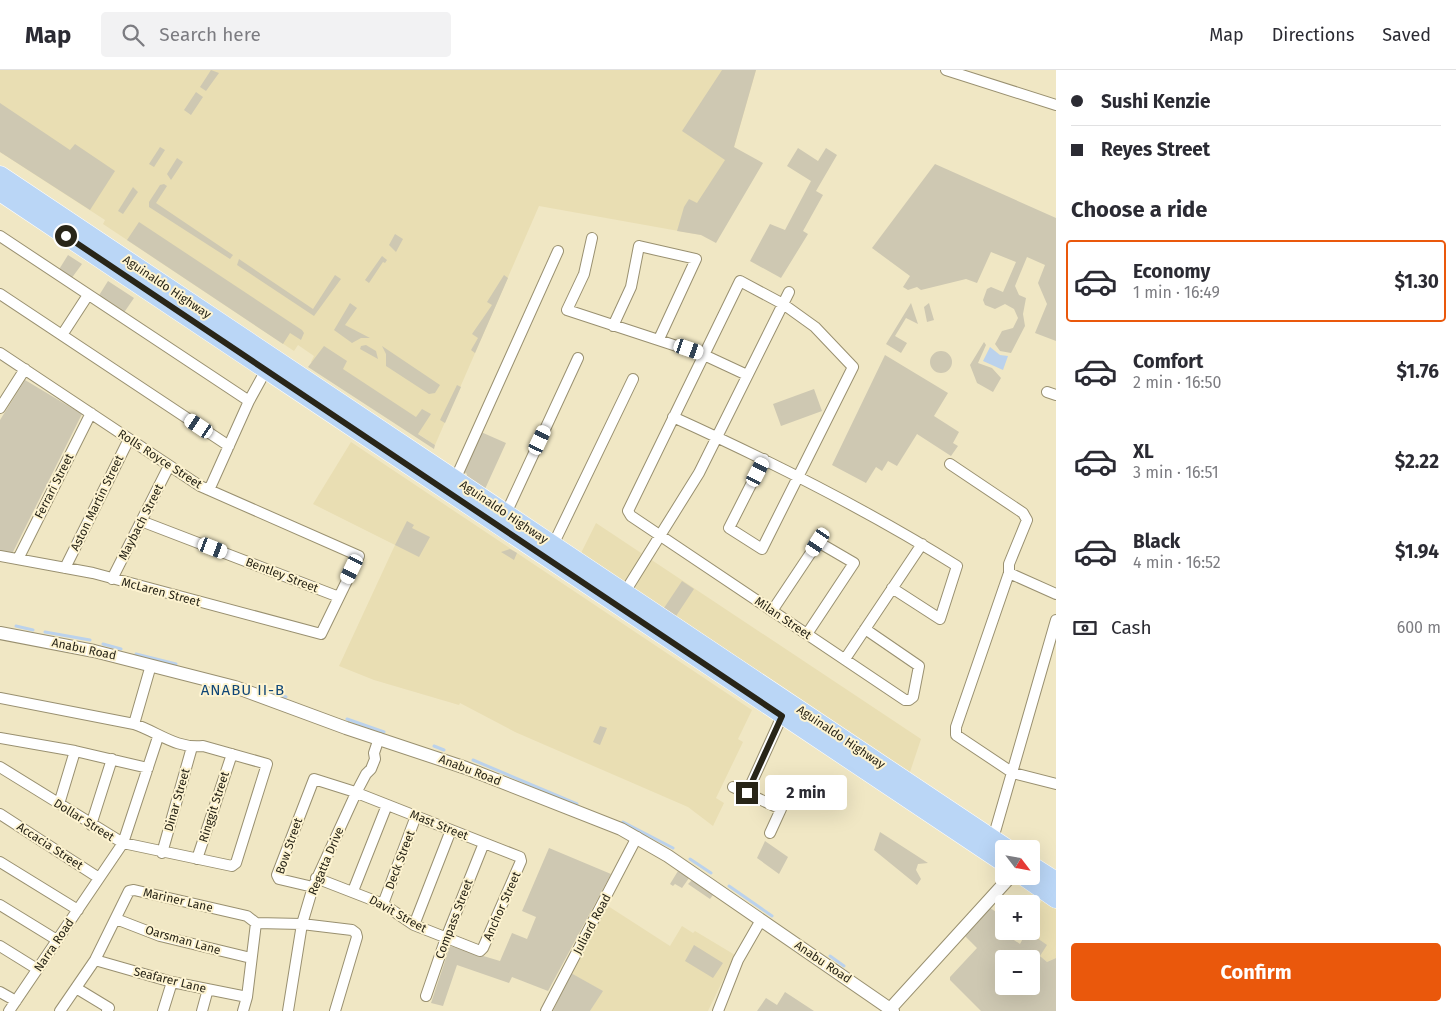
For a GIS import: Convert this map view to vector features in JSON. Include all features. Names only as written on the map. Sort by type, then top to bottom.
[{"type":"highway","name":"Aguinaldo Highway","points":[[0,175],[451,485],[828,738],[995,846]]},
{"type":"highway","name":"Aguinaldo Highway","points":[[0,192],[266,370],[451,485]]},
{"type":"highway","name":"Aguinaldo Highway","points":[[500,518],[553,545],[620,599],[782,716],[828,738]]},
{"type":"highway","points":[[1040,870],[1056,881]]},
{"type":"highway","points":[[1036,885],[1056,899]]},
{"type":"street","points":[[946,70],[1056,105]]},
{"type":"street","points":[[0,236],[249,401]]},
{"type":"street","points":[[592,238],[584,274],[567,310],[704,355],[747,375]]},
{"type":"street","points":[[613,326],[632,287],[639,246],[696,260],[659,339]]},
{"type":"street","points":[[451,485],[558,251]]},
{"type":"street","points":[[764,459],[729,528],[762,549],[798,476],[853,367],[815,327],[783,304],[740,281],[673,416],[764,459],[798,476],[922,544],[957,566],[940,619],[892,588]]},
{"type":"street","points":[[620,599],[688,493],[789,292]]},
{"type":"street","points":[[0,294],[229,446]]},
{"type":"street","points":[[62,335],[88,295]]},
{"type":"street","name":"Rolls Royce Street","points":[[0,353],[169,466],[209,490],[359,556],[339,597]]},
{"type":"street","points":[[500,518],[578,358]]},
{"type":"street","points":[[0,408],[25,369]]},
{"type":"street","points":[[209,490],[249,401],[266,370]]},
{"type":"street","points":[[553,545],[633,379]]},
{"type":"street","name":"Ferrari Street","points":[[18,558],[91,413]]},
{"type":"street","name":"Milan Street","points":[[673,416],[628,511],[632,516],[907,700],[913,697],[919,666],[864,629]]},
{"type":"street","name":"Aston Martin Street","points":[[65,568],[129,439]]},
{"type":"street","points":[[950,464],[1027,518],[1009,564],[1009,573],[955,731],[959,738],[1013,773],[1056,784]]},
{"type":"street","name":"Maybach Street","points":[[112,579],[169,466]]},
{"type":"street","name":"Bentley Street","points":[[141,521],[339,597]]},
{"type":"street","points":[[772,611],[818,542],[854,563],[807,634]]},
{"type":"street","points":[[845,659],[922,544]]},
{"type":"street","name":"McLaren Street","points":[[0,556],[18,558],[112,579],[321,634],[339,597]]},
{"type":"street","points":[[1009,573],[1056,594]]},
{"type":"street","points":[[998,840],[1013,773],[1056,620]]},
{"type":"street","name":"Anabu Road","points":[[0,633],[94,651],[240,689],[466,768],[637,837],[668,856],[892,1010]]},
{"type":"street","points":[[134,724],[151,665]]},
{"type":"street","points":[[0,698],[134,724],[150,730],[158,737],[192,747],[203,746],[232,754]]},
{"type":"street","points":[[747,793],[782,716]]},
{"type":"street","name":"Narra Road","points":[[9,1011],[123,844],[158,737]]},
{"type":"street","points":[[0,738],[75,751],[148,768]]},
{"type":"street","name":"Regatta Drive","points":[[288,1011],[302,924],[314,883],[356,793],[366,774],[371,769],[379,738]]},
{"type":"street","name":"Dinar Street","points":[[162,853],[192,747]]},
{"type":"street","points":[[59,804],[75,751]]},
{"type":"street","name":"Ringgit Street","points":[[197,859],[232,754]]},
{"type":"street","name":"Dollar Street","points":[[0,767],[123,844],[235,866],[267,764],[232,754]]},
{"type":"street","points":[[91,825],[112,759]]},
{"type":"street","name":"Mast Street","points":[[314,779],[416,816],[521,859]]},
{"type":"street","name":"Bow Street","points":[[314,779],[277,875],[279,879],[314,883]]},
{"type":"street","points":[[733,788],[781,809],[770,833]]},
{"type":"street","points":[[353,891],[387,805]]},
{"type":"street","name":"Accacia Street","points":[[0,814],[99,878]]},
{"type":"street","name":"Deck Street","points":[[383,904],[416,816]]},
{"type":"street","points":[[414,925],[451,830]]},
{"type":"street","name":"Juliard Road","points":[[546,1011],[637,837]]},
{"type":"street","name":"Compass Street","points":[[426,996],[446,938],[484,843]]},
{"type":"street","name":"Anchor Street","points":[[480,951],[483,948],[521,859]]},
{"type":"street","points":[[0,862],[78,910]]},
{"type":"street","name":"Davit Street","points":[[314,883],[353,891],[383,904],[414,925],[480,951]]},
{"type":"street","points":[[892,1010],[1003,885]]},
{"type":"street","name":"Mariner Lane","points":[[60,1011],[95,960],[129,891],[134,890],[247,916],[256,923],[302,924],[352,930],[356,933],[357,938],[335,1011]]},
{"type":"street","points":[[0,905],[57,940]]},
{"type":"street","name":"Oarsman Lane","points":[[116,919],[160,936],[252,958]]},
{"type":"street","points":[[718,1011],[738,960],[761,920]]},
{"type":"street","points":[[243,1011],[247,997],[256,923]]},
{"type":"street","points":[[0,946],[37,969]]},
{"type":"street","name":"Seafarer Lane","points":[[95,960],[172,982],[247,997]]},
{"type":"street","points":[[162,1011],[172,982]]},
{"type":"street","points":[[76,988],[109,1008],[107,1011]]},
{"type":"street","points":[[202,1011],[208,989]]},
{"type":"street","points":[[0,992],[16,1001]]},
{"type":"shaded area","points":[[0,70],[756,70],[720,196],[701,235],[539,206],[435,445],[311,362],[314,356],[298,345],[294,351],[103,224],[105,220],[0,152]]},
{"type":"shaded area","points":[[211,70],[219,73],[206,91],[200,87]]},
{"type":"shaded area","points":[[722,70],[756,70],[734,147],[763,163],[716,243],[701,235],[677,231],[684,207],[689,199],[697,203],[725,160],[682,131]]},
{"type":"shaded area","points":[[196,92],[203,97],[191,115],[184,110]]},
{"type":"shaded area","points":[[0,103],[70,150],[75,144],[115,171],[90,210],[0,152]]},
{"type":"shaded area","points":[[160,147],[165,150],[154,167],[149,164]]},
{"type":"shaded area","points":[[798,148],[818,161],[826,148],[837,155],[816,191],[823,195],[803,231],[808,234],[781,278],[750,261],[770,224],[785,230],[811,181],[787,166]]},
{"type":"shaded area","points":[[177,158],[183,162],[171,180],[167,174]]},
{"type":"shaded area","points":[[935,164],[1056,218],[1056,341],[1035,333],[1047,304],[1038,283],[1045,265],[1027,257],[1015,286],[1019,295],[1026,298],[1023,314],[1025,326],[1011,353],[1000,351],[995,344],[1002,331],[1013,328],[1018,318],[1014,309],[1005,304],[995,309],[985,305],[983,300],[987,289],[991,287],[1003,292],[1016,262],[991,252],[977,283],[966,279],[921,290],[917,287],[908,290],[903,287],[910,276],[872,248]]},
{"type":"shaded area","points":[[164,184],[167,186],[156,203],[233,255],[230,259],[149,207],[149,202],[160,185]]},
{"type":"shaded area","points":[[133,187],[138,192],[123,214],[118,211]]},
{"type":"shaded area","points":[[139,222],[302,330],[304,333],[301,340],[290,333],[283,344],[127,240]]},
{"type":"shaded area","points":[[395,234],[403,239],[396,252],[389,245]]},
{"type":"shaded area","points":[[68,255],[82,264],[71,279],[58,271]]},
{"type":"shaded area","points":[[382,256],[387,260],[385,263],[383,262],[369,283],[365,280]]},
{"type":"shaded area","points":[[239,259],[313,309],[335,275],[341,279],[314,316],[237,265]]},
{"type":"shaded area","points":[[504,275],[508,278],[475,353],[471,350],[478,338],[472,334],[492,305],[487,302]]},
{"type":"shaded area","points":[[108,281],[134,298],[123,314],[98,297]]},
{"type":"shaded area","points":[[350,303],[357,308],[345,325],[370,338],[361,338],[352,343],[334,330]]},
{"type":"shaded area","points":[[911,303],[918,324],[906,318],[895,336],[907,343],[901,353],[886,344]]},
{"type":"shaded area","points":[[929,303],[934,320],[927,322],[924,307]]},
{"type":"shaded area","points":[[984,342],[986,345],[978,363],[992,368],[1001,378],[993,392],[977,383],[970,365]]},
{"type":"shaded area","points":[[366,345],[376,351],[378,359],[360,349],[361,346]]},
{"type":"shaded area","points":[[324,346],[347,361],[343,369],[416,417],[422,409],[431,414],[418,434],[435,445],[434,449],[308,367]]},
{"type":"shaded area","points":[[382,346],[440,385],[435,393],[429,394],[386,366],[386,354]]},
{"type":"shaded area","points":[[941,351],[951,358],[952,362],[945,372],[941,373],[931,366],[930,362],[937,352]]},
{"type":"shaded area","points":[[885,355],[948,393],[934,416],[959,432],[953,443],[958,446],[951,456],[917,434],[897,466],[888,461],[882,471],[876,467],[866,483],[832,465]]},
{"type":"shaded area","points":[[25,380],[82,414],[12,554],[0,552],[0,420]]},
{"type":"shaded area","points":[[457,385],[461,387],[445,423],[440,420]]},
{"type":"shaded area","points":[[814,389],[822,411],[781,426],[773,404]]},
{"type":"shaded area","points":[[481,432],[506,443],[485,489],[466,477],[467,474],[464,472]]},
{"type":"shaded area","points":[[351,442],[752,710],[738,739],[743,742],[716,798],[724,803],[713,826],[688,807],[515,732],[460,703],[459,705],[374,680],[339,666],[395,545],[313,504]]},
{"type":"shaded area","points":[[407,521],[414,525],[412,528],[430,537],[419,557],[395,545]]},
{"type":"shaded area","points":[[596,523],[921,739],[910,772],[581,553]]},
{"type":"shaded area","points":[[510,549],[517,553],[514,560],[501,552]]},
{"type":"shaded area","points":[[682,581],[694,589],[676,616],[664,608]]},
{"type":"shaded area","points":[[600,726],[607,728],[600,745],[593,742]]},
{"type":"shaded area","points":[[880,832],[928,863],[918,864],[916,870],[921,879],[917,885],[874,850]]},
{"type":"shaded area","points":[[765,841],[788,857],[779,874],[757,858]]},
{"type":"shaded area","points":[[549,848],[611,874],[548,991],[512,977],[509,983],[457,965],[443,1006],[431,1003],[450,946],[500,961],[512,933],[527,939],[536,917],[522,911]]},
{"type":"shaded area","points":[[678,871],[689,878],[682,888],[675,884],[673,886],[670,884]]},
{"type":"shaded area","points":[[692,880],[713,895],[710,899],[688,884]]},
{"type":"shaded area","points":[[1042,900],[1056,909],[1056,958],[1047,962],[1040,956],[1040,950],[1037,950],[1031,940],[1040,940],[1040,904]]},
{"type":"shaded area","points":[[608,906],[670,946],[682,926],[693,933],[695,931],[735,955],[708,1011],[590,1011],[602,991],[571,973]]},
{"type":"shaded area","points":[[990,908],[995,911],[995,940],[1014,940],[1020,944],[1022,940],[1040,940],[1047,945],[1040,956],[1047,962],[1056,958],[1056,1011],[981,1011],[950,980],[950,977],[977,948],[965,936]]},
{"type":"shaded area","points":[[694,945],[723,963],[713,978],[685,961]]},
{"type":"shaded area","points":[[571,973],[603,991],[590,1011],[553,1011]]},
{"type":"shaded area","points":[[785,992],[814,1011],[757,1011],[766,998],[777,1005]]},
{"type":"water","points":[[990,347],[1000,355],[1008,356],[1003,370],[983,361]]},
{"type":"waterway","points":[[16,626],[33,630]]},
{"type":"waterway","points":[[45,632],[90,640]]},
{"type":"waterway","points":[[103,644],[121,649]]},
{"type":"waterway","points":[[136,654],[176,664]]},
{"type":"waterway","points":[[258,687],[286,697]]},
{"type":"waterway","points":[[347,719],[384,732]]},
{"type":"waterway","points":[[434,746],[444,750]]},
{"type":"waterway","points":[[473,760],[577,804]]},
{"type":"waterway","points":[[623,822],[673,848]]},
{"type":"waterway","points":[[690,859],[711,873]]},
{"type":"waterway","points":[[729,886],[772,916]]},
{"type":"waterway","points":[[830,956],[844,966]]},
{"type":"district","name":"ANABU II-B","points":[[243,690]]},
{"type":"route","points":[[66,236],[782,716],[747,793]]}]
